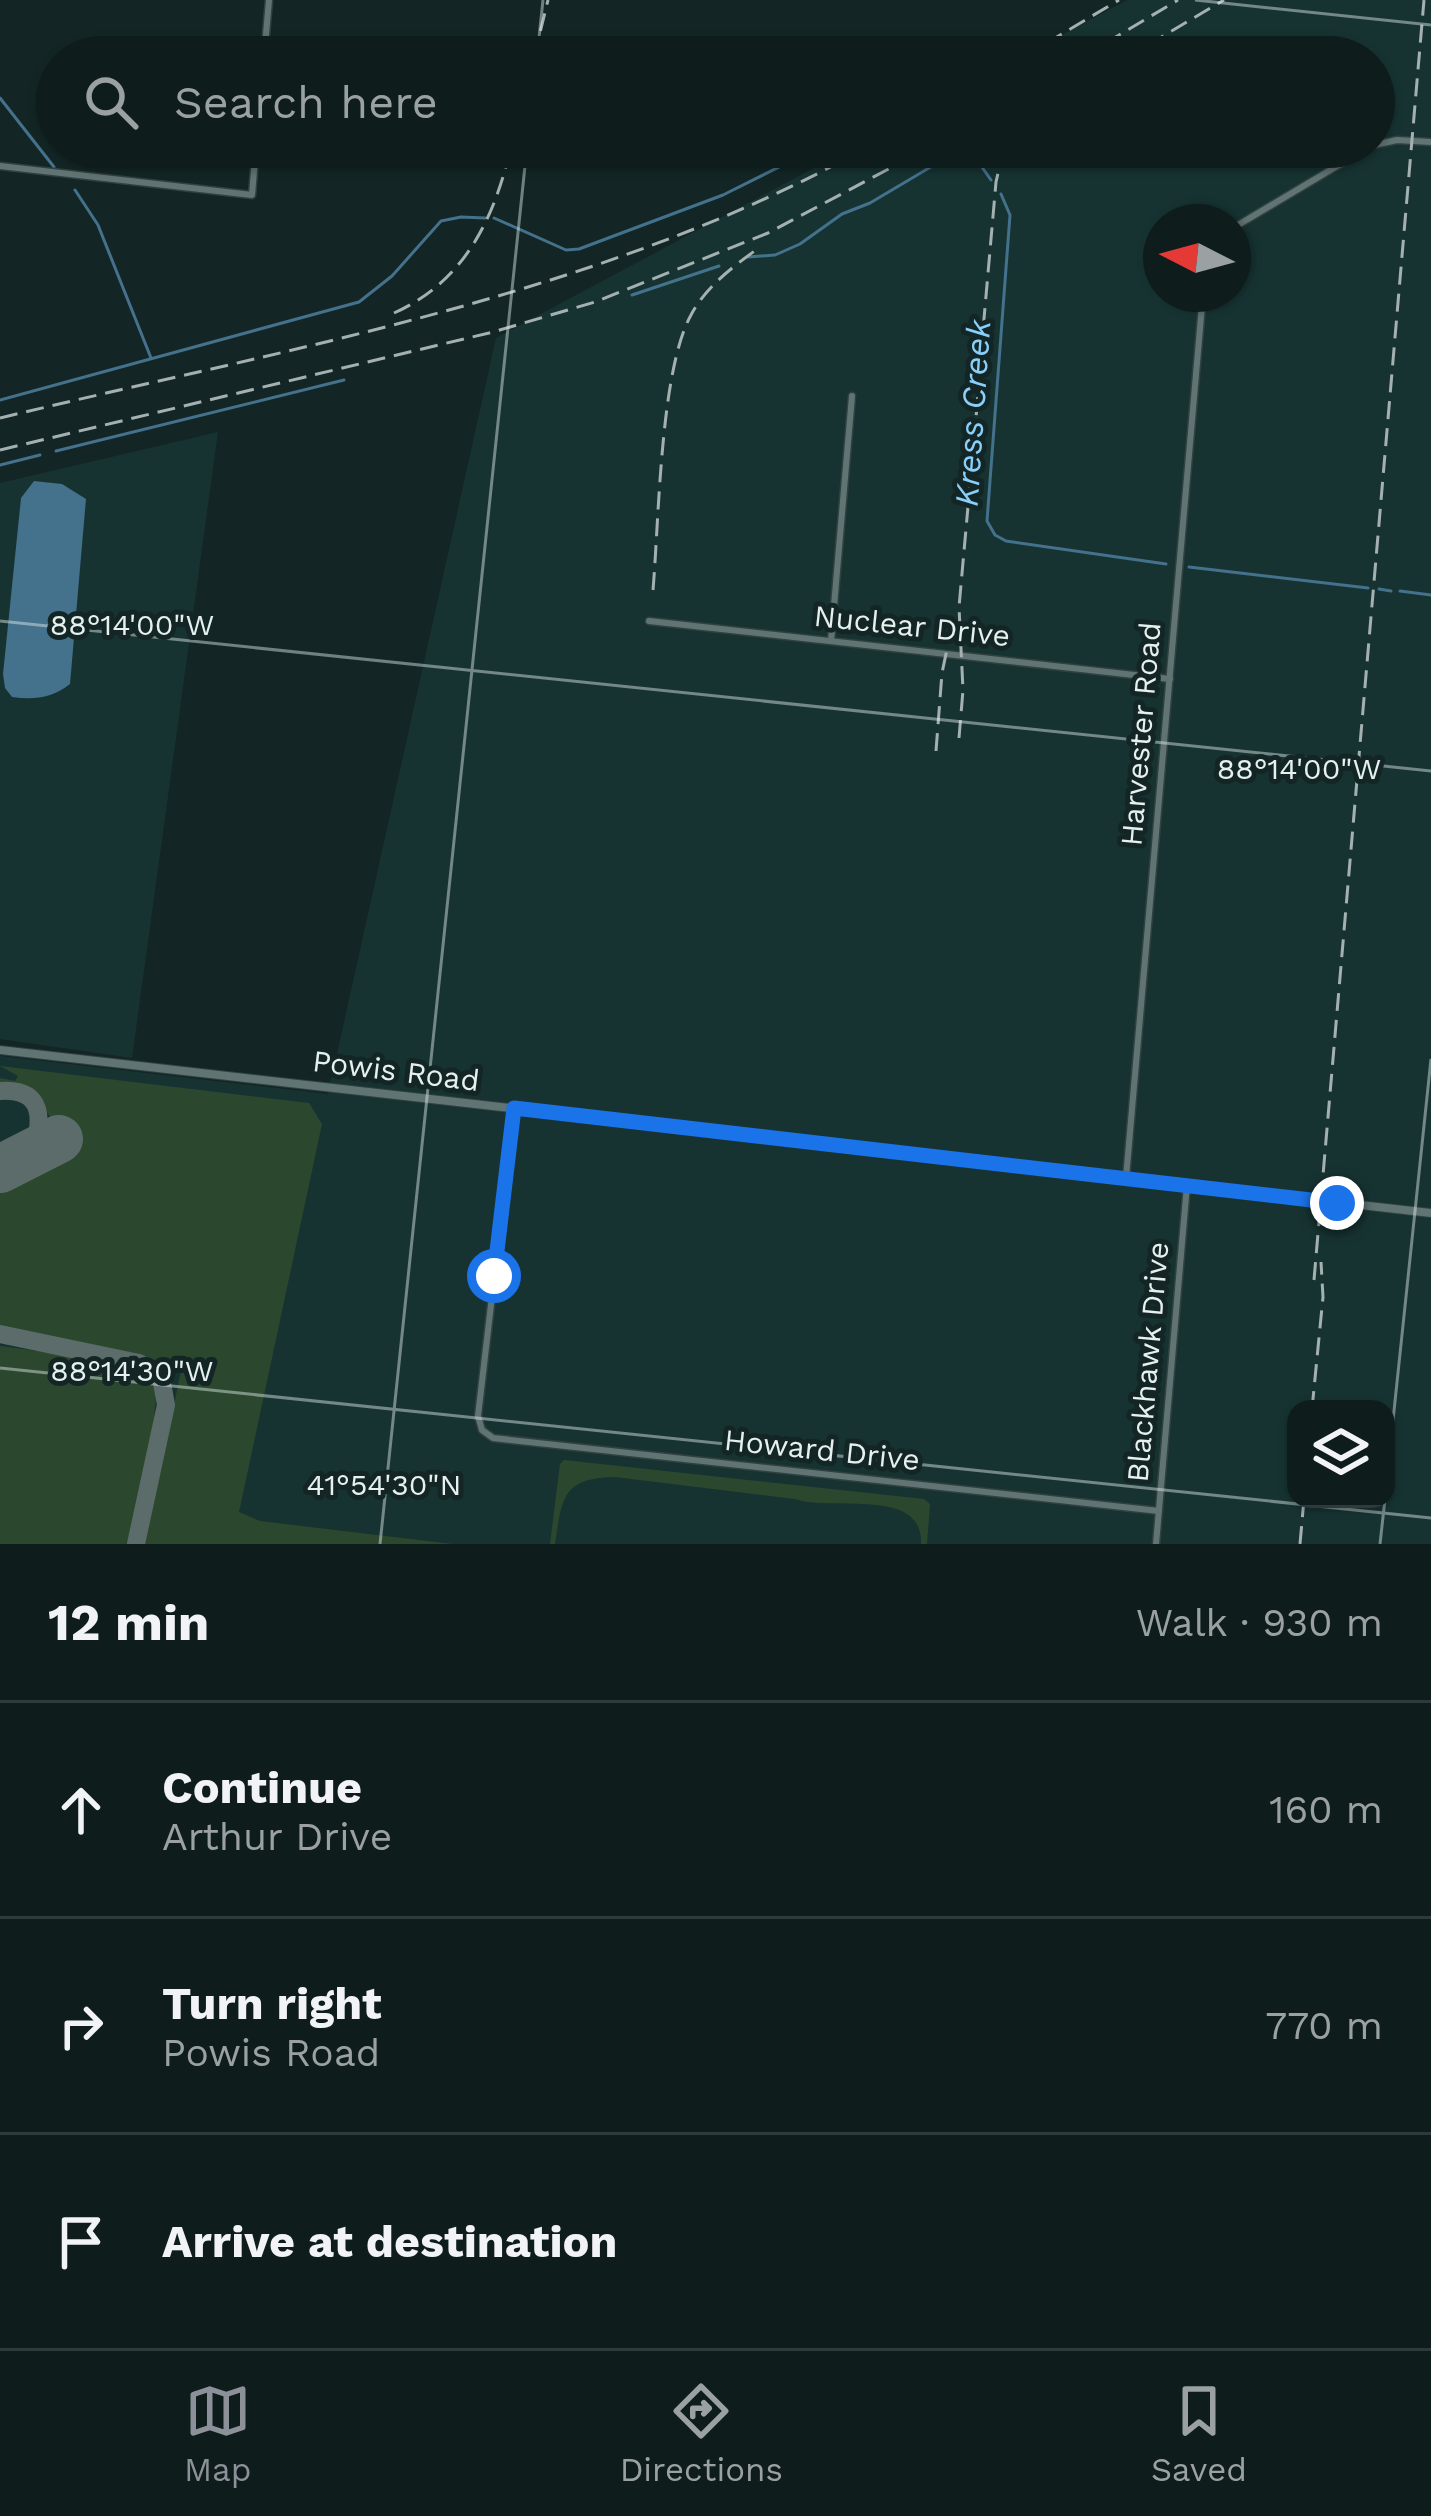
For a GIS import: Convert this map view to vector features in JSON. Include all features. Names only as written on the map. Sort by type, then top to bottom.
[{"type":"street","points":[[265,36],[268,0]]},
{"type":"street","points":[[1395,140],[1431,142]]},
{"type":"street","points":[[0,166],[252,195],[254,168]]},
{"type":"street","points":[[1251,217],[1335,168]]},
{"type":"street","name":"Harvester Road","points":[[1126,1178],[1201,312]]},
{"type":"street","points":[[831,641],[852,396]]},
{"type":"street","name":"Nuclear Drive","points":[[649,620],[1170,679]]},
{"type":"street","name":"Powis Road","points":[[0,1050],[1431,1213]]},
{"type":"street","name":"Howard Drive","points":[[514,1108],[478,1416],[482,1430],[494,1438],[1159,1511]]},
{"type":"street","name":"Blackhawk Drive","points":[[1156,1544],[1187,1185]]},
{"type":"shaded area","points":[[1127,0],[1431,0],[1431,1544],[0,1544],[0,1056],[328,1094],[496,338],[814,168],[1395,168],[1395,36],[1060,36]]},
{"type":"shaded area","points":[[218,432],[132,1058],[0,1039],[0,483]]},
{"type":"green space","points":[[0,1066],[309,1103],[322,1124],[239,1512],[260,1521],[452,1544],[145,1544],[182,1366],[0,1326],[0,1187],[67,1153],[35,1097],[14,1085],[0,1084],[0,1078],[15,1081],[18,1076]]},
{"type":"green space","points":[[0,1346],[107,1364],[154,1386],[151,1436],[128,1544],[0,1544]]},
{"type":"green space","points":[[564,1460],[924,1499],[930,1504],[927,1544],[921,1544],[918,1526],[908,1514],[892,1508],[615,1477],[584,1481],[568,1494],[555,1544],[550,1544]]},
{"type":"water","points":[[34,481],[62,484],[86,499],[70,684],[50,695],[20,698],[12,697],[5,688],[3,674],[21,498]]},
{"type":"waterway","points":[[0,98],[36,144]]},
{"type":"waterway","name":"Kress Creek","points":[[494,218],[566,250],[579,249],[723,195],[777,168]]},
{"type":"waterway","points":[[748,257],[775,255],[800,244],[842,214],[929,168]]},
{"type":"waterway","name":"Kress Creek","points":[[983,168],[991,180]]},
{"type":"waterway","points":[[75,190],[98,225],[151,358]]},
{"type":"waterway","name":"Kress Creek","points":[[1001,194],[1010,215],[987,521],[995,535],[1006,541],[1166,564]]},
{"type":"waterway","points":[[0,400],[359,302],[392,276],[441,221],[485,218]]},
{"type":"waterway","points":[[632,295],[719,266]]},
{"type":"waterway","name":"Kress Creek","points":[[56,451],[344,380]]},
{"type":"waterway","name":"Kress Creek","points":[[0,465],[40,455]]},
{"type":"waterway","name":"Kress Creek","points":[[1189,567],[1368,588]]},
{"type":"waterway","name":"Kress Creek","points":[[1379,589],[1391,591]]},
{"type":"waterway","name":"Kress Creek","points":[[1400,591],[1431,595]]},
{"type":"taxiway","points":[[0,1091],[15,1091],[33,1101],[39,1119],[32,1153]]},
{"type":"taxiway","points":[[0,1334],[139,1363],[161,1377],[166,1405],[136,1544]]},
{"type":"runway","points":[[0,1169],[59,1139]]},
{"type":"railway","points":[[539,36],[548,0]]},
{"type":"railway","points":[[1058,36],[1119,0]]},
{"type":"railway","points":[[1117,36],[1178,0]]},
{"type":"railway","points":[[1163,36],[1224,0]]},
{"type":"railway","points":[[1314,1280],[1424,0]]},
{"type":"railway","points":[[394,313],[419,300],[458,265],[485,223],[505,168]]},
{"type":"railway","points":[[0,418],[333,340],[554,279],[661,242],[826,168]]},
{"type":"railway","points":[[0,450],[493,332],[595,302],[768,233],[890,168]]},
{"type":"railway","points":[[981,353],[999,168]]},
{"type":"railway","points":[[653,590],[667,408],[681,340],[704,296],[756,250]]},
{"type":"railway","points":[[959,738],[963,690],[959,607],[983,339]]},
{"type":"railway","points":[[936,751],[942,673],[951,630]]},
{"type":"railway","points":[[1313,1400],[1323,1297],[1321,1262]]},
{"type":"railway","points":[[1300,1544],[1303,1508]]},
{"type":"route","points":[[494,1276],[514,1108],[1337,1203]]}]
